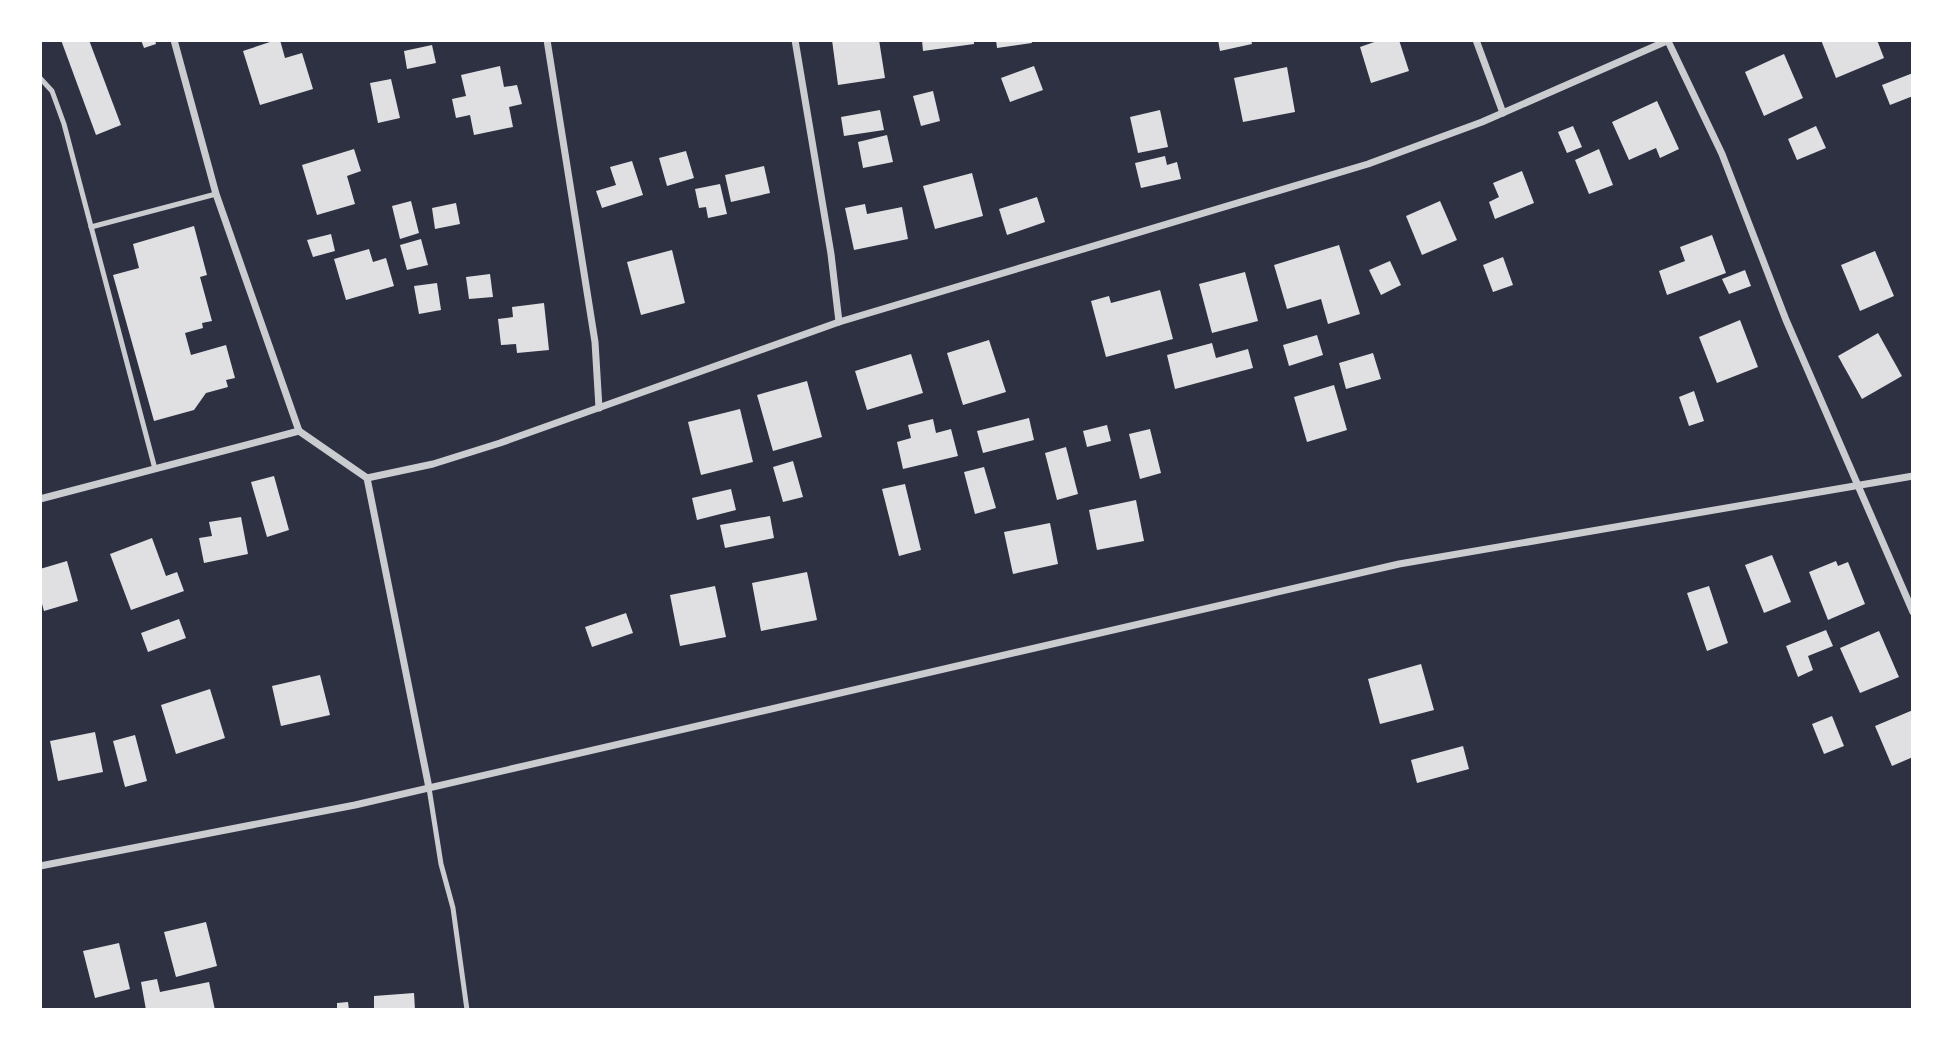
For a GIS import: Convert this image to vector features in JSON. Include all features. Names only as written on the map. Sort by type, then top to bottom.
[{"type":"street","points":[[174,40],[216,194],[299,431],[367,478],[429,788]]},
{"type":"street","points":[[547,40],[595,342],[599,408]]},
{"type":"street","points":[[795,40],[831,254],[839,322]]},
{"type":"street","points":[[1476,40],[1503,113]]},
{"type":"street","points":[[367,478],[433,464],[839,322],[1368,164],[1503,113],[1668,41],[1722,154],[1786,320],[1913,612]]},
{"type":"street","points":[[40,499],[299,431]]},
{"type":"street","points":[[40,866],[429,788],[1399,564],[1913,476]]},
{"type":"lane","points":[[40,78],[52,91],[64,124],[155,469]]},
{"type":"lane","points":[[91,227],[216,194]]},
{"type":"lane","points":[[429,788],[441,864],[453,908],[467,1010]]},
{"type":"building","points":[[61,40],[89,40],[121,125],[96,135]]},
{"type":"building","points":[[141,40],[155,40],[156,44],[144,48]]},
{"type":"building","points":[[280,40],[285,58],[302,53],[313,89],[260,105],[243,51]]},
{"type":"building","points":[[832,40],[879,40],[885,78],[838,85]]},
{"type":"building","points":[[922,40],[974,40],[974,44],[923,51]]},
{"type":"building","points":[[996,40],[1031,40],[1032,43],[997,48]]},
{"type":"building","points":[[1218,40],[1251,40],[1252,44],[1220,51]]},
{"type":"building","points":[[1380,40],[1399,40],[1409,71],[1371,83],[1360,47]]},
{"type":"building","points":[[1821,40],[1877,40],[1884,58],[1836,78]]},
{"type":"building","points":[[432,45],[436,63],[407,69],[404,51]]},
{"type":"building","points":[[1784,54],[1803,98],[1764,116],[1745,72]]},
{"type":"building","points":[[500,66],[504,87],[517,85],[522,104],[509,107],[513,127],[474,135],[470,115],[456,118],[452,99],[466,96],[461,75]]},
{"type":"building","points":[[1034,66],[1043,90],[1010,102],[1001,78]]},
{"type":"building","points":[[1287,67],[1295,112],[1243,122],[1234,78]]},
{"type":"building","points":[[1913,73],[1913,96],[1890,105],[1882,85]]},
{"type":"building","points":[[391,79],[400,118],[378,123],[370,83]]},
{"type":"building","points":[[933,91],[940,121],[921,126],[913,96]]},
{"type":"building","points":[[1657,101],[1679,149],[1660,158],[1656,148],[1629,160],[1612,122]]},
{"type":"building","points":[[880,110],[884,130],[844,136],[841,117]]},
{"type":"building","points":[[1160,110],[1168,147],[1138,153],[1130,117]]},
{"type":"building","points":[[1573,126],[1582,147],[1567,153],[1558,132]]},
{"type":"building","points":[[1816,126],[1826,148],[1797,160],[1788,139]]},
{"type":"building","points":[[887,135],[893,162],[863,168],[858,142]]},
{"type":"building","points":[[354,149],[361,171],[347,176],[355,204],[317,215],[302,165]]},
{"type":"building","points":[[1599,149],[1613,185],[1589,194],[1575,160]]},
{"type":"building","points":[[686,151],[694,178],[667,186],[659,158]]},
{"type":"building","points":[[1165,156],[1167,165],[1177,162],[1181,179],[1141,188],[1135,163]]},
{"type":"building","points":[[632,161],[643,195],[602,208],[596,191],[616,185],[610,167]]},
{"type":"building","points":[[764,166],[770,193],[731,202],[725,175]]},
{"type":"building","points":[[1522,171],[1534,203],[1495,219],[1489,202],[1499,197],[1493,183]]},
{"type":"building","points":[[972,173],[983,216],[935,229],[923,186]]},
{"type":"building","points":[[720,184],[727,214],[708,218],[706,207],[699,208],[695,189]]},
{"type":"building","points":[[1037,197],[1045,222],[1007,235],[999,209]]},
{"type":"building","points":[[411,201],[419,233],[400,239],[392,206]]},
{"type":"building","points":[[1440,201],[1457,240],[1422,255],[1406,216]]},
{"type":"building","points":[[456,203],[460,224],[435,229],[432,208]]},
{"type":"building","points":[[865,204],[867,214],[902,207],[908,239],[854,250],[845,208]]},
{"type":"building","points":[[194,226],[207,275],[200,277],[212,321],[202,323],[203,328],[185,333],[191,355],[226,345],[235,378],[226,380],[228,387],[206,393],[194,410],[154,421],[113,275],[139,268],[133,244]]},
{"type":"building","points":[[331,234],[335,251],[313,257],[307,240]]},
{"type":"building","points":[[1712,235],[1726,273],[1667,295],[1659,271],[1685,261],[1680,247]]},
{"type":"building","points":[[421,239],[428,265],[407,270],[400,245]]},
{"type":"building","points":[[1339,245],[1360,314],[1328,324],[1321,299],[1287,309],[1274,265]]},
{"type":"building","points":[[369,249],[373,262],[386,258],[394,286],[346,300],[334,259]]},
{"type":"building","points":[[672,250],[685,303],[641,315],[627,262]]},
{"type":"building","points":[[1875,251],[1894,296],[1860,311],[1841,265]]},
{"type":"building","points":[[1503,257],[1513,285],[1493,292],[1483,265]]},
{"type":"building","points":[[1390,261],[1401,285],[1381,295],[1369,270]]},
{"type":"building","points":[[1745,270],[1751,286],[1729,294],[1722,279]]},
{"type":"building","points":[[1245,272],[1258,321],[1212,333],[1199,284]]},
{"type":"building","points":[[490,274],[493,297],[469,299],[466,277]]},
{"type":"building","points":[[437,283],[441,310],[419,314],[414,286]]},
{"type":"building","points":[[1160,290],[1173,339],[1106,357],[1091,301],[1109,296],[1111,303]]},
{"type":"building","points":[[544,303],[549,350],[517,353],[516,344],[501,345],[498,319],[513,317],[512,307]]},
{"type":"building","points":[[1740,320],[1758,367],[1717,383],[1699,337]]},
{"type":"building","points":[[1878,333],[1902,376],[1862,399],[1838,356]]},
{"type":"building","points":[[1317,335],[1323,355],[1289,366],[1283,345]]},
{"type":"building","points":[[989,340],[1006,392],[963,405],[947,353]]},
{"type":"building","points":[[1212,343],[1216,358],[1248,349],[1253,368],[1175,389],[1167,355]]},
{"type":"building","points":[[1373,353],[1381,379],[1346,389],[1339,363]]},
{"type":"building","points":[[911,354],[923,393],[867,410],[855,371]]},
{"type":"building","points":[[807,381],[822,437],[773,451],[757,395]]},
{"type":"building","points":[[1334,385],[1347,430],[1307,442],[1294,397]]},
{"type":"building","points":[[1694,391],[1704,421],[1689,426],[1679,397]]},
{"type":"building","points":[[740,409],[753,462],[701,475],[688,422]]},
{"type":"building","points":[[1029,418],[1034,440],[983,453],[977,431]]},
{"type":"building","points":[[933,419],[936,433],[951,429],[958,456],[903,469],[897,442],[911,438],[908,425]]},
{"type":"building","points":[[1107,425],[1111,441],[1087,447],[1083,431]]},
{"type":"building","points":[[1150,429],[1161,473],[1140,479],[1129,434]]},
{"type":"building","points":[[1066,447],[1078,494],[1057,500],[1045,453]]},
{"type":"building","points":[[793,461],[803,497],[783,502],[773,467]]},
{"type":"building","points":[[984,467],[996,508],[975,514],[964,472]]},
{"type":"building","points":[[274,476],[289,530],[267,537],[251,482]]},
{"type":"building","points":[[905,484],[921,550],[899,556],[882,489]]},
{"type":"building","points":[[731,489],[736,510],[697,520],[692,498]]},
{"type":"building","points":[[1136,500],[1144,541],[1097,550],[1089,510]]},
{"type":"building","points":[[770,516],[774,538],[725,548],[720,525]]},
{"type":"building","points":[[241,517],[248,554],[204,563],[199,538],[212,536],[209,522]]},
{"type":"building","points":[[1050,523],[1058,564],[1013,574],[1004,532]]},
{"type":"building","points":[[152,538],[166,576],[177,572],[184,591],[131,610],[110,554]]},
{"type":"building","points":[[1772,555],[1791,602],[1764,613],[1745,565]]},
{"type":"building","points":[[67,561],[78,601],[44,611],[40,597],[40,569]]},
{"type":"building","points":[[1836,561],[1838,566],[1848,562],[1865,604],[1828,620],[1809,572]]},
{"type":"building","points":[[807,572],[817,620],[761,631],[752,583]]},
{"type":"building","points":[[715,586],[726,637],[680,646],[670,595]]},
{"type":"building","points":[[1709,586],[1728,643],[1707,651],[1687,593]]},
{"type":"building","points":[[626,613],[633,633],[592,647],[585,627]]},
{"type":"building","points":[[179,619],[186,638],[148,652],[141,633]]},
{"type":"building","points":[[1826,630],[1833,646],[1808,656],[1813,670],[1798,677],[1786,646]]},
{"type":"building","points":[[1879,631],[1899,677],[1860,693],[1840,648]]},
{"type":"building","points":[[1421,664],[1434,710],[1380,724],[1368,679]]},
{"type":"building","points":[[320,675],[330,715],[281,726],[272,686]]},
{"type":"building","points":[[210,689],[225,738],[176,754],[161,705]]},
{"type":"building","points":[[1913,710],[1913,757],[1892,766],[1875,726]]},
{"type":"building","points":[[1832,716],[1844,746],[1824,754],[1812,724]]},
{"type":"building","points":[[95,732],[103,772],[58,781],[50,741]]},
{"type":"building","points":[[135,735],[147,781],[125,787],[113,741]]},
{"type":"building","points":[[1463,746],[1469,769],[1417,783],[1411,760]]},
{"type":"building","points":[[206,922],[217,966],[176,977],[164,932]]},
{"type":"building","points":[[119,943],[130,989],[95,998],[83,951]]},
{"type":"building","points":[[157,979],[160,992],[209,982],[215,1010],[146,1010],[141,982]]},
{"type":"building","points":[[414,993],[415,1010],[374,1010],[374,996]]},
{"type":"building","points":[[348,1002],[349,1010],[337,1010],[337,1003]]}]
